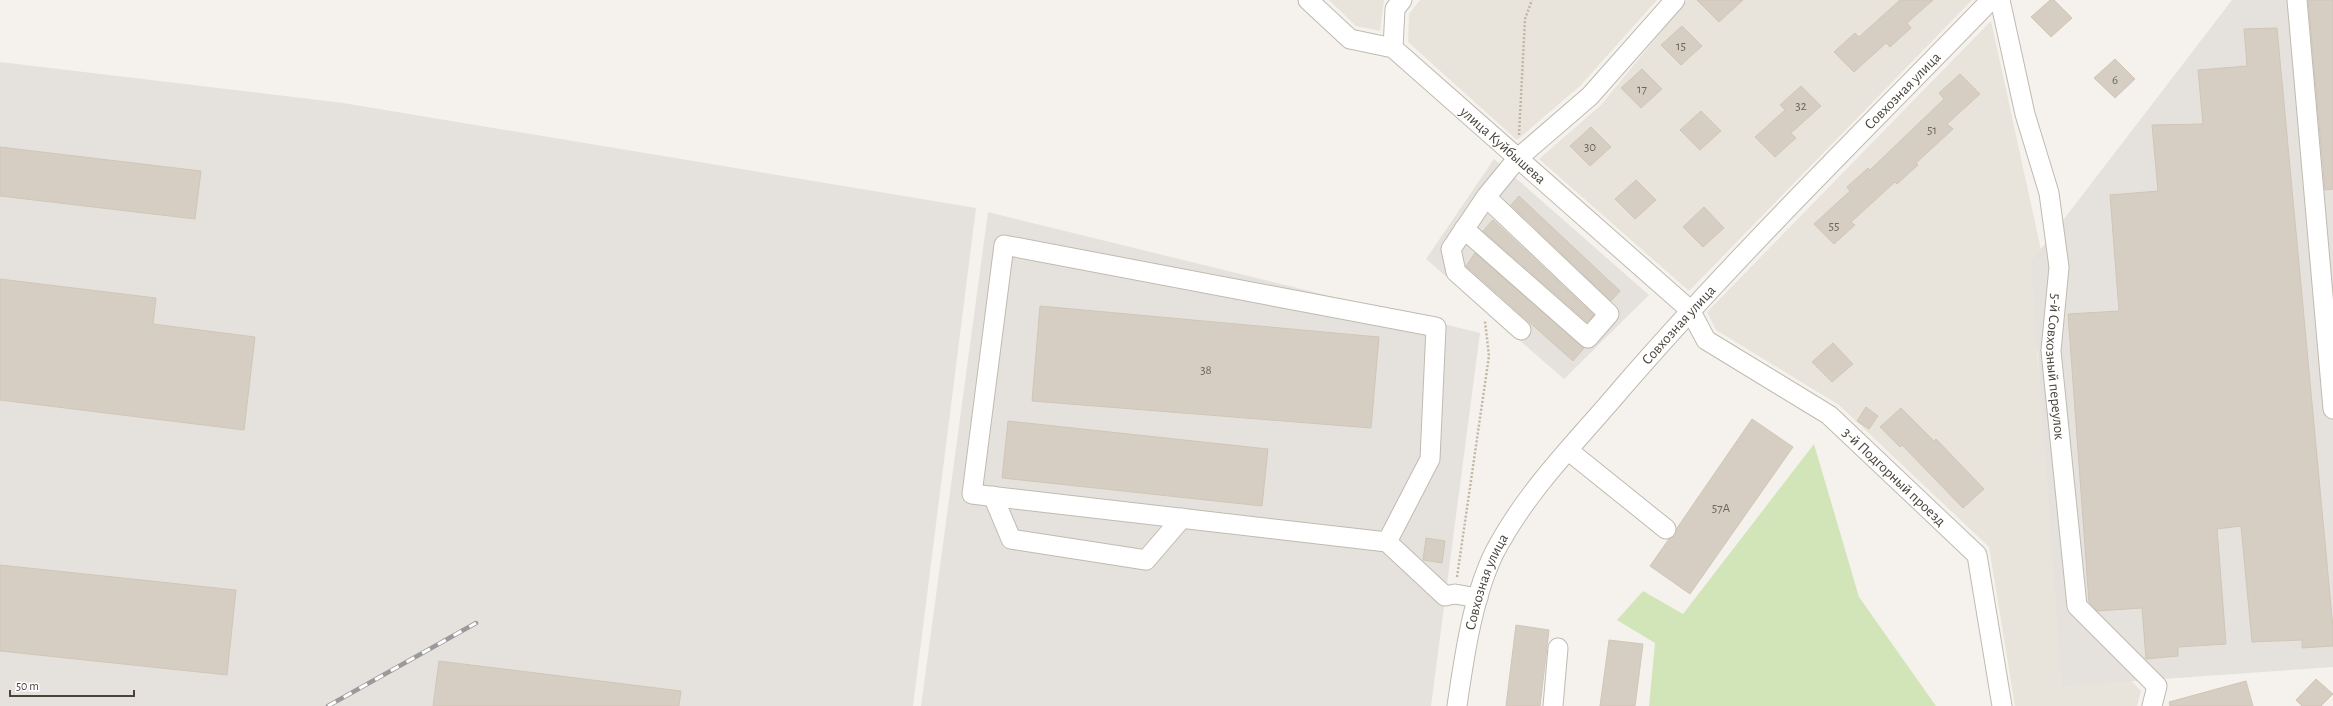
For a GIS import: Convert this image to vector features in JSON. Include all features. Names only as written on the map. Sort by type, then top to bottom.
[{"type":"street","points":[[1308,0],[1350,39],[1393,48],[1395,9],[1402,0]]},
{"type":"street","points":[[1521,330],[1456,272],[1450,249],[1486,197],[1517,159],[1590,96],[1675,0]]},
{"type":"street","name":"Совхозная улица","points":[[1457,706],[1478,598],[1498,545],[1516,517],[1569,450],[1690,310],[1991,0]]},
{"type":"street","name":"5-й Совхозный переулок","points":[[2000,0],[2025,114],[2049,193],[2059,267],[2051,351],[2077,606],[2157,686],[2152,706]]},
{"type":"street","points":[[2298,0],[2333,409]]},
{"type":"street","name":"улица Куйбышева","points":[[1393,48],[1517,159],[1690,310]]},
{"type":"street","points":[[1464,229],[1588,338],[1609,314],[1486,197]]},
{"type":"street","points":[[1387,542],[1430,459],[1436,327],[1004,245],[972,494],[1387,542],[1445,596],[1455,594],[1478,598]]},
{"type":"street","name":"3-й Подгорный проезд","points":[[1690,310],[1706,340],[1829,415],[1977,555],[2002,706]]},
{"type":"street","points":[[1569,450],[1666,529]]},
{"type":"street","points":[[993,496],[1011,540],[1146,560],[1182,518]]},
{"type":"street","points":[[1553,706],[1558,648]]},
{"type":"path","points":[[1517,159],[1525,19],[1532,0]]},
{"type":"path","points":[[1455,594],[1489,356],[1481,293]]},
{"type":"shaded area","points":[[1329,0],[1384,0],[1380,31],[1356,26]]},
{"type":"shaded area","points":[[1420,0],[1657,0],[1580,86],[1517,140],[1408,42],[1409,14]]},
{"type":"shaded area","points":[[1687,0],[1972,0],[1689,291],[1539,159],[1601,105]]},
{"type":"shaded area","points":[[2232,0],[2333,0],[2333,667],[2062,686],[2031,262]]},
{"type":"shaded area","points":[[1991,21],[2045,268],[2037,353],[2063,609],[2141,691],[2137,706],[2015,706],[1989,547],[1839,405],[1716,330],[1707,312]]},
{"type":"shaded area","points":[[0,62],[343,103],[976,208],[913,706],[0,706]]},
{"type":"shaded area","points":[[1494,159],[1649,295],[1564,379],[1426,259]]},
{"type":"shaded area","points":[[988,212],[1480,333],[1431,706],[921,706]]},
{"type":"green space","points":[[1814,444],[1859,597],[1936,706],[1649,706],[1655,643],[1617,620],[1643,591],[1683,614]]},
{"type":"building","points":[[1697,0],[1743,0],[1719,22]]},
{"type":"building","points":[[1900,0],[1933,0],[1907,23],[1911,28],[1890,47],[1886,43],[1854,72],[1834,52],[1855,33],[1859,37]]},
{"type":"building","points":[[2050,0],[2054,0],[2072,18],[2051,37],[2031,17]]},
{"type":"building","points":[[2308,0],[2333,0],[2333,189],[2325,190]]},
{"type":"building","points":[[1682,26],[1702,46],[1681,65],[1661,45]]},
{"type":"building","points":[[2277,28],[2333,628],[2333,646],[2302,648],[2302,640],[2252,642],[2241,526],[2217,529],[2226,644],[2178,647],[2178,656],[2146,659],[2142,608],[2097,611],[2089,602],[2068,314],[2119,311],[2110,195],[2158,191],[2152,125],[2203,124],[2198,70],[2247,66],[2244,29]]},
{"type":"building","points":[[2115,59],[2135,79],[2115,98],[2094,78]]},
{"type":"building","points":[[1642,69],[1662,89],[1641,108],[1621,88]]},
{"type":"building","points":[[1960,74],[1980,94],[1947,124],[1953,129],[1916,163],[1918,165],[1897,184],[1895,182],[1851,222],[1855,225],[1834,244],[1814,224],[1850,191],[1847,187],[1868,168],[1870,170],[1944,99],[1939,93]]},
{"type":"building","points":[[1801,86],[1821,106],[1791,133],[1796,138],[1775,157],[1755,137],[1785,110],[1780,105]]},
{"type":"building","points":[[1701,111],[1721,131],[1700,150],[1680,130]]},
{"type":"building","points":[[1591,127],[1611,147],[1590,166],[1570,146]]},
{"type":"building","points":[[0,147],[201,171],[195,219],[0,196]]},
{"type":"building","points":[[1636,180],[1656,200],[1635,219],[1615,199]]},
{"type":"building","points":[[1519,196],[1620,291],[1611,301],[1511,205]]},
{"type":"building","points":[[1704,207],[1724,228],[1703,247],[1683,227]]},
{"type":"building","points":[[1493,220],[1594,315],[1587,322],[1483,231]]},
{"type":"building","points":[[1475,253],[1584,348],[1573,361],[1466,266]]},
{"type":"building","points":[[0,279],[156,298],[153,324],[255,337],[244,430],[0,400]]},
{"type":"building","points":[[1040,306],[1379,337],[1371,428],[1032,401]]},
{"type":"building","points":[[1833,343],[1853,364],[1832,382],[1812,362]]},
{"type":"building","points":[[1866,407],[1878,416],[1869,429],[1857,421]]},
{"type":"building","points":[[1901,408],[1934,441],[1936,439],[1984,489],[1963,508],[1902,445],[1900,447],[1880,427]]},
{"type":"building","points":[[1752,419],[1793,447],[1690,594],[1650,566],[1669,539],[1675,536],[1677,528]]},
{"type":"building","points":[[1008,421],[1268,449],[1262,506],[1002,478]]},
{"type":"building","points":[[1426,538],[1445,541],[1442,563],[1423,560]]},
{"type":"building","points":[[0,565],[236,590],[227,675],[0,651]]},
{"type":"building","points":[[1516,625],[1549,630],[1540,706],[1506,706]]},
{"type":"building","points":[[1609,640],[1643,644],[1635,706],[1600,706]]},
{"type":"building","points":[[439,661],[681,691],[679,706],[433,706]]},
{"type":"building","points":[[2316,679],[2333,694],[2321,706],[2302,706],[2296,700]]},
{"type":"building","points":[[2246,681],[2253,706],[2170,706],[2169,702]]},
{"type":"railway","points":[[328,706],[476,623]]}]
